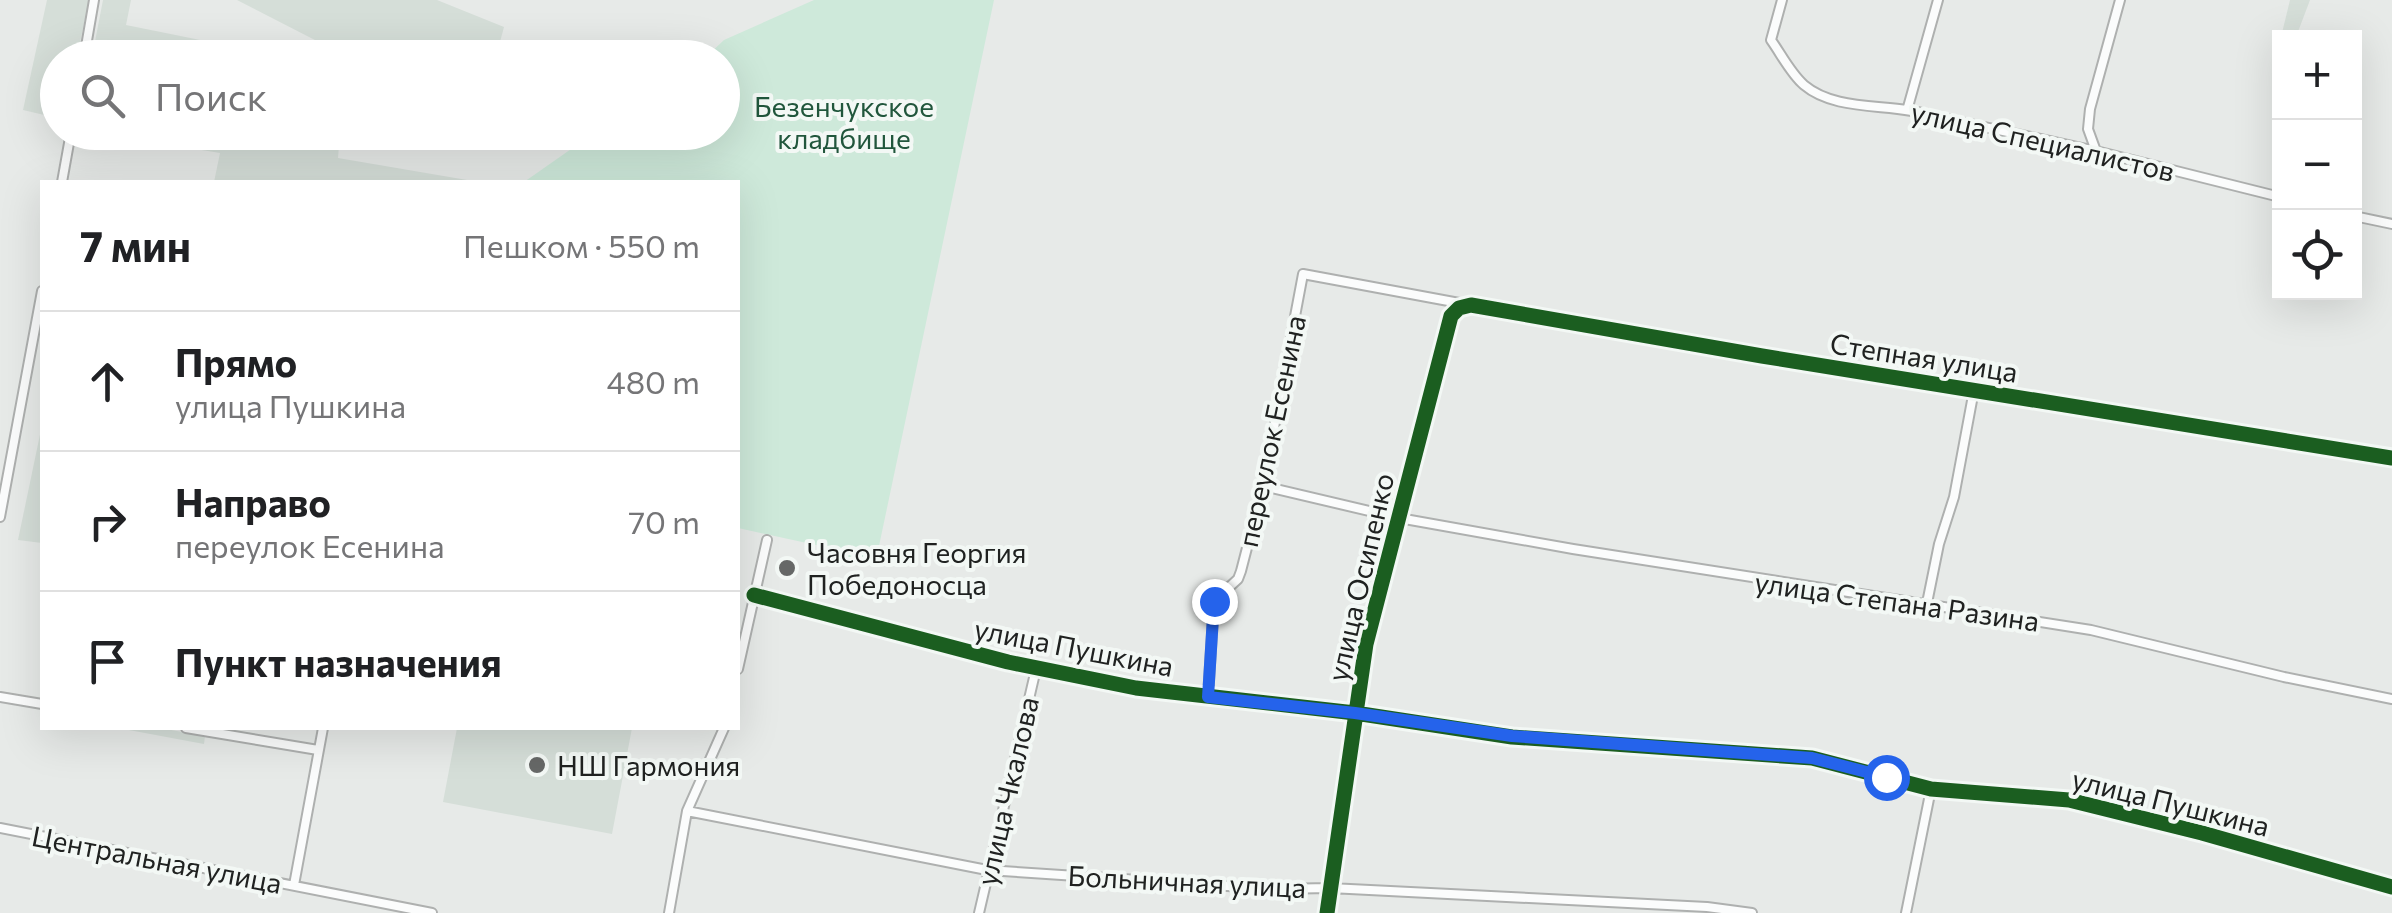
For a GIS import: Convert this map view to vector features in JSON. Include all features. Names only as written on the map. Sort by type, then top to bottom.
[{"type":"street","points":[[87,40],[94,0]]},
{"type":"street","name":"улица Специалистов","points":[[1782,0],[1771,40],[1804,84],[1829,99],[1863,106],[1908,107],[2272,196]]},
{"type":"street","points":[[1908,107],[1938,0]]},
{"type":"street","points":[[2096,151],[2088,129],[2090,109],[2120,0]]},
{"type":"street","points":[[62,180],[68,150]]},
{"type":"street","points":[[2362,218],[2392,224]]},
{"type":"street","name":"Степная улица","points":[[1303,274],[2392,458]]},
{"type":"street","name":"переулок Есенина","points":[[1208,697],[1214,601],[1238,579],[1263,486],[1303,274]]},
{"type":"street","points":[[0,517],[40,302]]},
{"type":"street","name":"улица Осипенко","points":[[1328,913],[1366,644],[1451,316],[1471,305]]},
{"type":"street","points":[[1927,603],[1954,497],[1974,390]]},
{"type":"street","name":"улица Степана Разина","points":[[1263,486],[1398,518],[1841,594],[1927,603],[2091,630],[2392,699]]},
{"type":"street","points":[[740,661],[767,540]]},
{"type":"street","name":"улица Пушкина","points":[[754,596],[1036,668],[1136,688],[1512,736],[1812,758],[1931,789],[2069,800],[2392,887]]},
{"type":"street","name":"улица Чкалова","points":[[979,913],[1036,668]]},
{"type":"street","points":[[0,696],[40,704]]},
{"type":"street","points":[[198,730],[318,750]]},
{"type":"street","points":[[294,885],[322,730]]},
{"type":"street","points":[[669,913],[687,811],[723,730]]},
{"type":"street","points":[[1906,913],[1931,789]]},
{"type":"street","name":"Больничная улица","points":[[687,811],[988,870],[1274,889],[1330,888],[1688,906],[1752,913]]},
{"type":"street","name":"Центральная улица","points":[[0,828],[432,913]]},
{"type":"shaded area","points":[[47,0],[89,0],[81,40],[40,40],[40,114],[23,110]]},
{"type":"shaded area","points":[[103,0],[131,0],[126,25],[200,40],[95,40]]},
{"type":"shaded area","points":[[237,0],[437,0],[504,27],[501,40],[315,40]]},
{"type":"shaded area","points":[[2290,0],[2310,0],[2299,30],[2283,30]]},
{"type":"shaded area","points":[[202,150],[339,150],[338,158],[467,180],[214,180],[220,153]]},
{"type":"shaded area","points":[[40,435],[40,543],[18,540]]},
{"type":"shaded area","points":[[129,730],[171,730],[205,736],[204,744]]},
{"type":"shaded area","name":"НШ Гармония","points":[[457,730],[632,730],[612,834],[443,802]]},
{"type":"green space","name":"Безенчукское кладбище","points":[[814,0],[994,0],[875,565],[838,558],[839,550],[740,528],[740,180],[527,180],[570,150],[740,150],[740,40],[724,40]]},
{"type":"cycle path","points":[[1327,913],[1366,644],[1451,316],[1459,308],[1471,305],[2392,458]]},
{"type":"cycle path","points":[[754,595],[1008,662],[1136,688],[1355,713],[1512,737],[1812,758],[1931,789],[2069,800],[2392,887]]},
{"type":"place","name":"Часовня Георгия Победоносца","points":[[787,568]]},
{"type":"place","name":"НШ Гармония","points":[[537,765]]},
{"type":"route","points":[[1214,601],[1208,697],[1291,704],[1512,736],[1812,758],[1886,777]]}]
